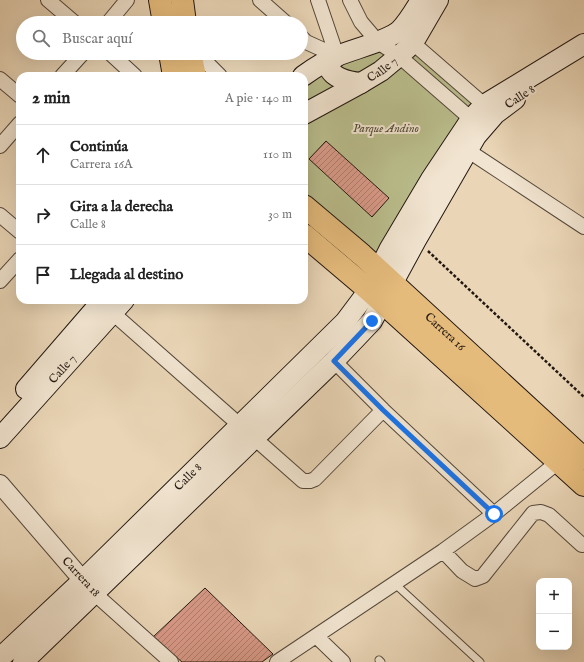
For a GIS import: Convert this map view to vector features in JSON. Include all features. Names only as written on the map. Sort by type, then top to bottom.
[{"type":"main road","points":[[160,0],[163,16]]},
{"type":"main road","points":[[182,0],[184,16]]},
{"type":"main road","name":"Calle 7","points":[[404,44],[413,13],[421,0]]},
{"type":"main road","name":"Calle 7","points":[[308,112],[381,71],[438,0]]},
{"type":"main road","name":"Calle 7","points":[[308,73],[337,56],[378,42],[404,44]]},
{"type":"main road","name":"Calle 8","points":[[462,146],[483,117],[584,44]]},
{"type":"main road","points":[[337,56],[329,62],[329,68],[331,71],[344,80],[361,83]]},
{"type":"main road","name":"Calle 8","points":[[483,117],[584,58]]},
{"type":"main road","points":[[171,60],[173,72]]},
{"type":"main road","points":[[192,60],[194,72]]},
{"type":"main road","points":[[381,287],[416,240],[462,146]]},
{"type":"main road","points":[[381,287],[394,241],[431,179],[462,146]]},
{"type":"main road","name":"Carrera 16","points":[[308,210],[381,287],[558,462],[584,485]]},
{"type":"main road","name":"Carrera 16","points":[[308,238],[381,287],[582,453]]},
{"type":"main road","name":"Calle 8","points":[[0,658],[88,587],[254,438],[334,361],[372,321],[381,287]]},
{"type":"main road","name":"Calle 8","points":[[23,662],[88,587],[240,424],[381,287]]},
{"type":"main road","name":"Calle 7","points":[[0,418],[107,304]]},
{"type":"main road","name":"Calle 7","points":[[0,438],[107,304]]},
{"type":"street","points":[[48,0],[67,16]]},
{"type":"street","points":[[114,16],[127,0]]},
{"type":"street","points":[[260,0],[278,16]]},
{"type":"street","points":[[318,0],[337,56]]},
{"type":"street","points":[[350,0],[361,22],[378,42]]},
{"type":"street","points":[[308,43],[337,56]]},
{"type":"street","points":[[404,44],[483,117]]},
{"type":"street","points":[[404,44],[483,117]]},
{"type":"street","points":[[66,72],[77,60]]},
{"type":"street","points":[[118,60],[131,72]]},
{"type":"street","points":[[204,60],[216,72]]},
{"type":"street","points":[[0,79],[16,93]]},
{"type":"street","points":[[0,146],[16,128]]},
{"type":"street","points":[[462,146],[584,227]]},
{"type":"street","points":[[0,215],[16,229]]},
{"type":"street","points":[[0,281],[16,264]]},
{"type":"street","points":[[109,304],[254,438],[304,481],[316,479],[383,410]]},
{"type":"street","points":[[334,361],[383,410],[494,514]]},
{"type":"street","points":[[277,662],[443,551],[494,514],[558,462],[582,453]]},
{"type":"street","name":"Carrera 18","points":[[0,484],[88,587],[170,662]]},
{"type":"street","points":[[443,551],[462,571],[475,579],[483,576],[533,514],[541,512],[549,515],[582,545]]},
{"type":"street","points":[[316,636],[343,662]]},
{"type":"lane","points":[[394,583],[480,662]]},
{"type":"path","points":[[416,240],[584,397]]},
{"type":"green space","name":"Parque Andino","points":[[399,31],[495,114],[393,284],[308,210],[308,74]]},
{"type":"building","points":[[326,141],[389,198],[372,217],[309,159]]},
{"type":"building","points":[[205,588],[273,654],[262,662],[182,662],[153,637]]},
{"type":"route","points":[[372,321],[334,361],[383,410],[494,514]]}]
